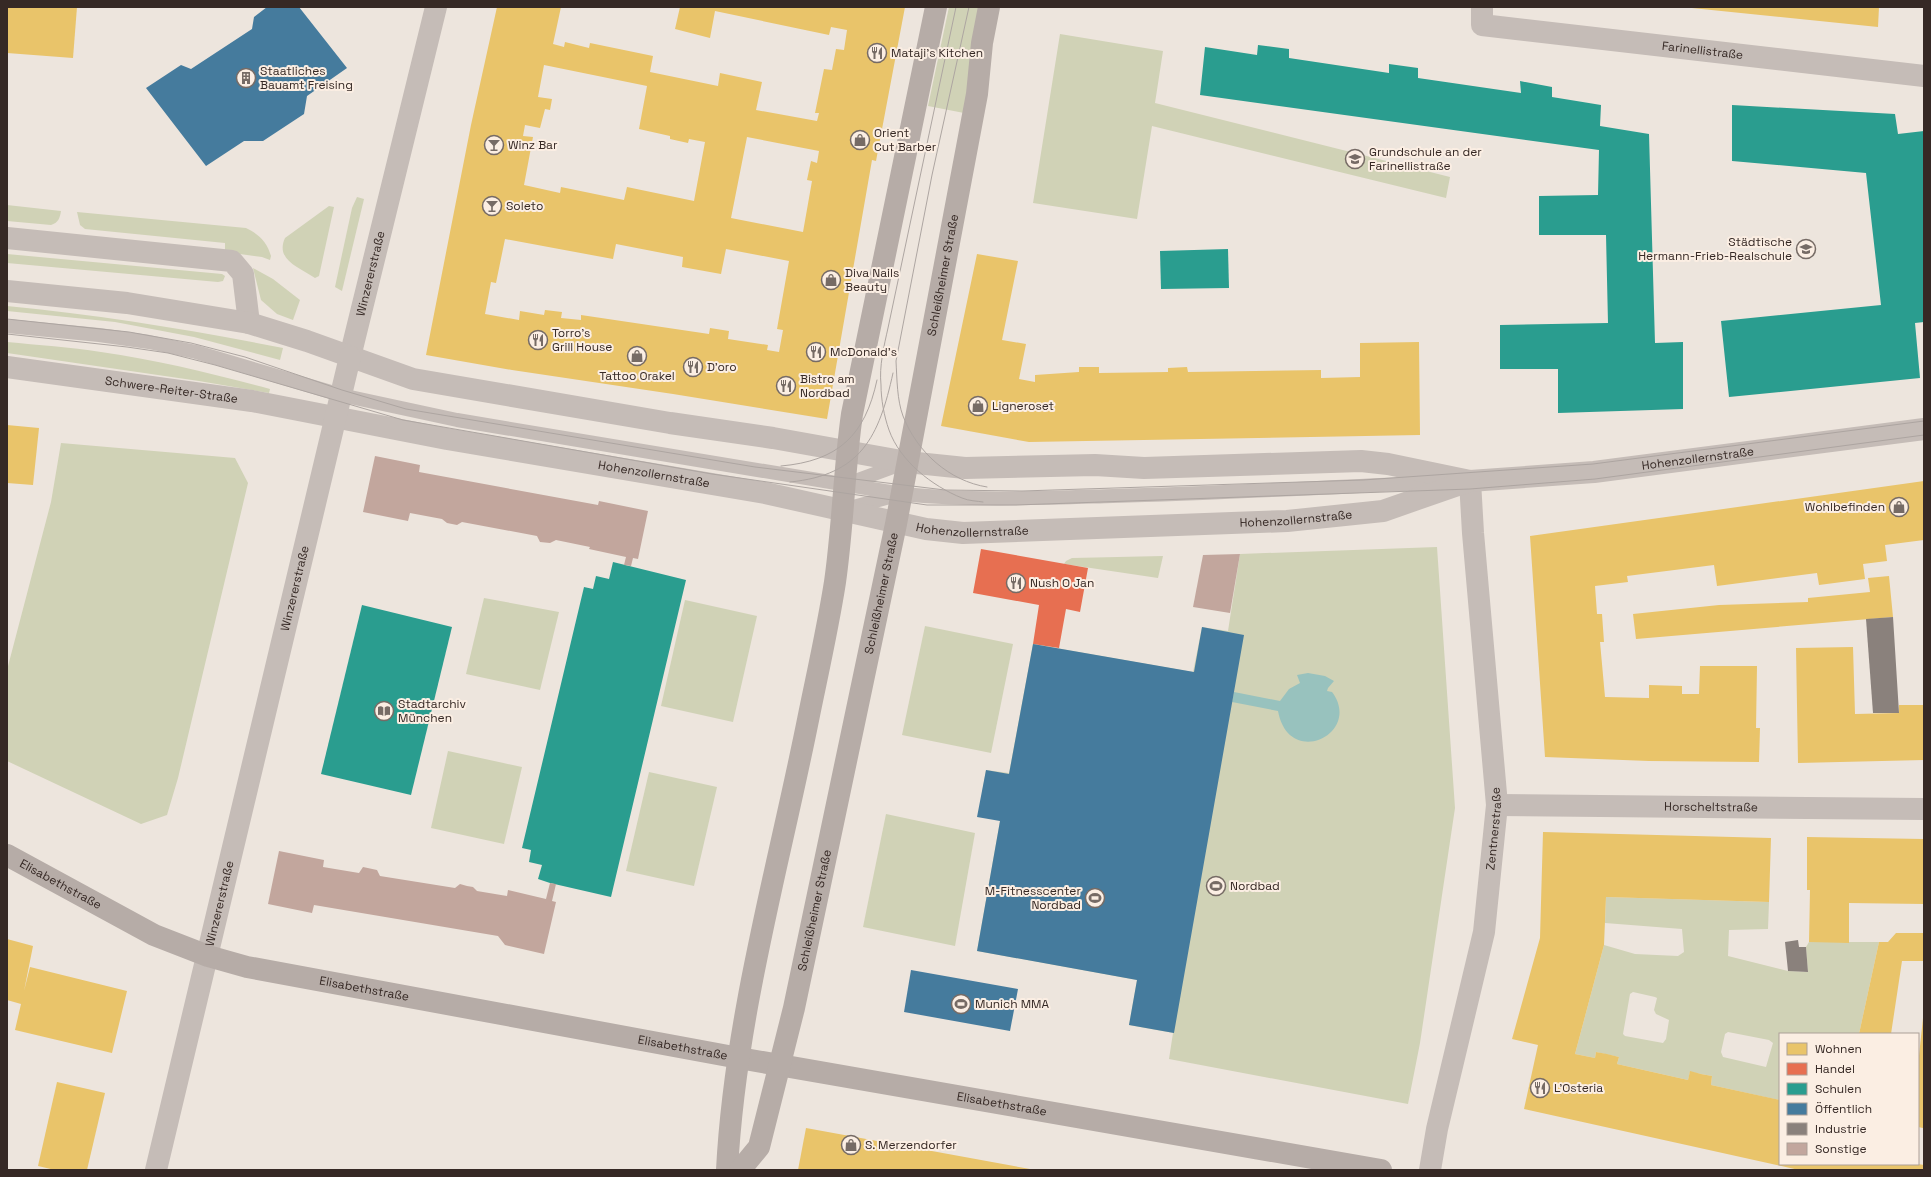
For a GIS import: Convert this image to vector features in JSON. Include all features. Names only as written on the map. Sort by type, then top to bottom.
[{"type":"main road","points":[[727,1170],[729,1128],[739,1058],[755,970],[809,716],[835,583],[843,510],[846,450],[861,370],[936,7]]},
{"type":"main road","name":"Schleißheimer Straße","points":[[740,1170],[760,1147],[794,1008],[902,494],[977,94],[982,43],[988,7]]},
{"type":"main road","name":"Elisabethstraße","points":[[7,855],[154,935],[208,956],[247,967],[739,1058],[1381,1170]]},
{"type":"street","name":"Winzererstraße","points":[[156,1170],[335,418],[436,7]]},
{"type":"street","name":"Farinellistraße","points":[[1482,16],[1924,76]]},
{"type":"street","points":[[7,238],[232,261],[243,274],[249,323]]},
{"type":"street","points":[[7,291],[127,303],[249,323],[307,341],[350,357]]},
{"type":"street","name":"Hohenzollernstraße","points":[[350,357],[413,379],[655,420],[846,450],[907,462],[965,468],[1094,466],[1144,468],[1361,461],[1388,464],[1470,481]]},
{"type":"street","name":"Schwere-Reiter-Straße","points":[[7,368],[252,401],[335,418]]},
{"type":"street","name":"Hohenzollernstraße","points":[[335,418],[765,493],[843,510],[896,524],[963,533],[1287,521],[1383,511],[1470,481],[1594,472],[1924,429]]},
{"type":"street","name":"Zentnerstraße","points":[[1430,1170],[1436,1129],[1484,932],[1497,805],[1473,533],[1470,481]]},
{"type":"street","name":"Horscheltstraße","points":[[1497,805],[1924,809]]},
{"type":"lane","points":[[7,326],[99,335],[149,342],[202,354],[341,395],[457,420],[902,494],[964,499],[1031,498],[1218,493],[1470,481]]},
{"type":"lane","points":[[341,395],[376,426]]},
{"type":"lane","points":[[844,485],[907,462]]},
{"type":"lane","points":[[843,510],[902,494]]},
{"type":"green space","points":[[949,7],[980,7],[964,113],[928,106]]},
{"type":"green space","points":[[1060,34],[1163,51],[1155,103],[1450,177],[1446,198],[1152,126],[1137,219],[1033,203]]},
{"type":"green space","points":[[357,197],[364,199],[342,291],[335,287],[352,208]]},
{"type":"green space","points":[[7,205],[61,211],[58,220],[51,225],[7,221]]},
{"type":"green space","points":[[329,206],[334,207],[319,276],[315,278],[290,262],[283,252],[283,246],[285,238]]},
{"type":"green space","points":[[77,212],[246,228],[262,239],[271,256],[270,260],[262,257],[225,252],[225,243],[85,229],[80,225]]},
{"type":"green space","points":[[7,254],[222,274],[225,276],[223,281],[218,282],[7,263]]},
{"type":"green space","points":[[253,268],[273,279],[300,300],[293,320],[277,314],[261,300]]},
{"type":"green space","points":[[7,306],[146,324],[283,348],[280,360],[194,337],[115,322],[7,311]]},
{"type":"green space","points":[[7,342],[122,355],[165,363],[270,389],[269,393],[199,381],[7,353]]},
{"type":"green space","points":[[61,443],[235,458],[248,483],[178,778],[167,815],[141,824],[7,761],[7,670],[51,502]]},
{"type":"green space","name":"Nordbad","points":[[1437,547],[1455,808],[1420,1043],[1408,1104],[1169,1059],[1173,1033],[1129,1025],[1137,980],[977,951],[1000,821],[982,793],[986,770],[1009,773],[1033,644],[1193,672],[1202,627],[1228,631],[1240,554]]},
{"type":"green space","points":[[1163,556],[1158,578],[1064,564],[1072,558]]},
{"type":"green space","points":[[484,598],[559,612],[540,690],[466,674]]},
{"type":"green space","points":[[685,600],[757,616],[733,722],[661,706]]},
{"type":"green space","points":[[925,626],[1013,644],[991,753],[902,735]]},
{"type":"green space","points":[[448,751],[522,767],[504,844],[431,828]]},
{"type":"green space","points":[[649,772],[717,787],[694,886],[626,871]]},
{"type":"green space","points":[[886,814],[975,833],[955,946],[863,927]]},
{"type":"green space","points":[[1606,897],[1769,902],[1768,929],[1729,930],[1728,956],[1788,971],[1808,972],[1806,947],[1809,942],[1879,942],[1859,1033],[1779,1033],[1779,1100],[1711,1085],[1712,1076],[1690,1072],[1688,1080],[1617,1064],[1619,1057],[1596,1052],[1595,1058],[1575,1054],[1604,945],[1635,954],[1678,956],[1684,952],[1682,929],[1605,923]],"holes":[[[1633,992],[1657,998],[1654,1010],[1656,1014],[1669,1020],[1666,1039],[1663,1043],[1625,1036],[1623,1034],[1630,994]],[[1728,1032],[1769,1040],[1773,1043],[1766,1067],[1723,1057],[1721,1052],[1725,1034]]]},
{"type":"water","points":[[1308,673],[1325,676],[1334,681],[1327,691],[1332,692],[1339,707],[1338,721],[1331,732],[1321,739],[1308,742],[1295,739],[1285,729],[1278,711],[1232,702],[1234,692],[1280,701],[1289,689],[1300,683],[1297,675]]},
{"type":"building: Wohnen","points":[[7,7],[77,7],[73,58],[7,53]]},
{"type":"building: Wohnen","points":[[497,7],[561,7],[553,44],[564,47],[565,42],[589,48],[590,43],[653,56],[650,72],[718,86],[720,73],[762,82],[756,110],[817,121],[819,113],[815,113],[824,69],[832,70],[836,49],[844,50],[847,30],[831,27],[829,35],[715,11],[710,38],[675,29],[680,7],[905,7],[876,161],[872,160],[827,419],[512,370],[426,355],[471,125]],"holes":[[[544,65],[647,86],[639,129],[670,136],[670,139],[688,143],[689,139],[705,142],[694,201],[627,187],[624,200],[561,187],[560,193],[524,185],[533,137],[523,136],[525,125],[540,128],[545,109],[550,110],[552,99],[538,97]],[[747,137],[819,151],[817,163],[811,161],[807,180],[812,181],[803,232],[731,218]],[[505,239],[613,259],[616,244],[683,257],[682,267],[721,274],[726,249],[789,261],[777,329],[783,330],[779,352],[767,350],[768,345],[728,339],[729,331],[710,328],[709,334],[581,315],[581,320],[561,318],[562,312],[545,310],[544,315],[520,311],[519,320],[485,314],[491,282],[496,283]]]},
{"type":"building: Wohnen","points":[[1682,7],[1879,7],[1878,27]]},
{"type":"building: Wohnen","points":[[977,254],[1018,261],[1002,340],[1026,344],[1019,379],[1035,382],[1035,375],[1079,372],[1079,367],[1099,367],[1099,373],[1168,372],[1168,368],[1187,367],[1188,372],[1321,370],[1321,378],[1360,377],[1360,343],[1419,342],[1420,435],[1029,442],[941,426]]},
{"type":"building: Wohnen","points":[[7,425],[39,428],[33,485],[7,483]]},
{"type":"building: Wohnen","points":[[1924,481],[1924,540],[1885,545],[1887,561],[1863,564],[1865,579],[1819,585],[1817,573],[1717,586],[1714,565],[1627,576],[1628,582],[1595,586],[1597,614],[1602,614],[1604,642],[1600,642],[1605,697],[1649,698],[1649,685],[1682,686],[1682,694],[1699,694],[1700,666],[1757,666],[1756,728],[1760,728],[1759,762],[1649,761],[1545,757],[1530,536]]},
{"type":"building: Wohnen","points":[[1889,576],[1893,617],[1636,639],[1633,614],[1719,605],[1808,602],[1808,598],[1870,592],[1868,578]]},
{"type":"building: Wohnen","points":[[1853,647],[1855,714],[1899,713],[1899,705],[1924,705],[1924,760],[1798,763],[1796,648]]},
{"type":"building: Wohnen","points":[[1543,832],[1771,838],[1769,902],[1606,897],[1604,945],[1575,1054],[1595,1058],[1596,1052],[1607,1054],[1619,1057],[1617,1064],[1688,1080],[1690,1071],[1712,1076],[1711,1085],[1779,1100],[1779,1165],[1919,1164],[1924,1165],[1924,1170],[1799,1170],[1524,1109],[1538,1045],[1512,1039],[1540,938]]},
{"type":"building: Wohnen","points":[[1807,837],[1924,839],[1924,904],[1849,903],[1849,943],[1809,942],[1810,890],[1807,890]]},
{"type":"building: Wohnen","points":[[1896,933],[1924,933],[1924,961],[1902,961],[1891,1033],[1859,1033],[1879,942],[1888,942]]},
{"type":"building: Wohnen","points":[[7,939],[33,946],[24,991],[30,967],[127,991],[112,1053],[15,1030],[21,1004],[7,1000]]},
{"type":"building: Wohnen","points":[[1923,1018],[1923,1128],[1919,1127],[1919,1056]]},
{"type":"building: Wohnen","points":[[57,1082],[105,1093],[87,1170],[55,1170],[38,1166]]},
{"type":"building: Wohnen","points":[[806,1128],[1030,1169],[1030,1170],[798,1170]]},
{"type":"building: Handel","points":[[981,549],[1088,568],[1080,612],[1066,609],[1059,648],[1033,644],[1039,605],[973,593]]},
{"type":"building: Schulen","points":[[1258,45],[1289,49],[1289,58],[1389,73],[1389,64],[1418,68],[1418,78],[1521,93],[1520,81],[1552,87],[1552,97],[1601,105],[1600,126],[1649,134],[1655,343],[1683,342],[1683,409],[1558,413],[1558,369],[1500,369],[1500,325],[1608,323],[1606,235],[1539,235],[1539,196],[1598,195],[1599,150],[1200,95],[1205,47],[1257,55]]},
{"type":"building: Schulen","points":[[1732,105],[1895,114],[1898,134],[1924,131],[1924,322],[1915,323],[1920,378],[1729,397],[1721,321],[1881,305],[1866,173],[1732,161]]},
{"type":"building: Schulen","points":[[1228,249],[1229,288],[1161,289],[1160,251]]},
{"type":"building: Schulen","points":[[613,562],[686,580],[611,897],[538,879],[542,865],[529,862],[531,850],[522,848],[584,587],[593,589],[596,576],[609,579]]},
{"type":"building: Schulen","name":"Stadtarchiv München","points":[[362,605],[452,627],[411,795],[321,774]]},
{"type":"building: Öffentlich","name":"Staatliches Bauamt Freising","points":[[267,7],[299,7],[347,68],[307,96],[304,114],[263,141],[244,141],[206,166],[146,88],[181,65],[191,69],[252,29],[254,17]]},
{"type":"building: Öffentlich","points":[[1202,627],[1244,635],[1174,1033],[1129,1025],[1137,980],[977,951],[1000,821],[977,817],[986,770],[1009,774],[1033,644],[1194,672]]},
{"type":"building: Öffentlich","points":[[911,970],[1018,989],[1010,1031],[904,1012]]},
{"type":"building: Industrie","points":[[1893,617],[1899,713],[1873,713],[1866,619]]},
{"type":"building: Industrie","points":[[1798,940],[1799,947],[1806,947],[1808,972],[1788,971],[1785,942]]},
{"type":"building: Sonstige","points":[[375,456],[420,465],[419,472],[598,505],[599,501],[648,511],[638,559],[633,558],[631,566],[624,565],[626,557],[589,549],[590,547],[556,540],[550,543],[540,542],[537,536],[462,522],[457,525],[447,523],[442,519],[410,513],[408,521],[363,512]]},
{"type":"building: Sonstige","points":[[1240,554],[1230,613],[1193,607],[1203,555]]},
{"type":"building: Sonstige","points":[[279,851],[324,860],[323,867],[359,873],[363,867],[377,870],[380,876],[455,888],[460,884],[473,887],[477,891],[507,896],[508,890],[546,899],[550,883],[556,884],[552,901],[556,902],[544,954],[505,945],[498,936],[314,905],[312,913],[268,904]]},
{"type":"tram line","points":[[956,7],[881,363],[881,390],[884,413],[889,430],[894,441],[909,462],[939,487],[965,499],[983,502]]},
{"type":"tram line","points":[[969,7],[932,175],[896,361],[901,410],[909,429],[917,441],[926,453],[947,471],[973,484],[987,487]]},
{"type":"tram line","points":[[7,319],[129,332],[191,343],[245,357],[342,390],[406,409],[755,467],[945,490],[1022,491],[1363,480],[1593,464],[1924,421]]},
{"type":"tram line","points":[[7,334],[168,353],[215,365],[403,420],[712,474],[927,505],[1016,505],[1470,489],[1595,479],[1924,435]]},
{"type":"tram line","points":[[790,482],[814,478],[834,471],[850,461],[863,449],[873,434],[881,416],[893,373]]},
{"type":"tram line","points":[[781,466],[801,463],[818,458],[833,451],[846,442],[856,431],[865,416],[872,400],[877,380]]},
{"type":"place","name":"Mataji's Kitchen","points":[[877,53]]},
{"type":"place","name":"Staatliches Bauamt Freising","points":[[246,78]]},
{"type":"place","name":"Orient Cut Barber","points":[[860,140]]},
{"type":"place","name":"Winz Bar","points":[[494,145]]},
{"type":"place","name":"Grundschule an der Farinellistraße","points":[[1355,159]]},
{"type":"place","name":"Soleto","points":[[492,206]]},
{"type":"place","name":"Städtische Hermann-Frieb-Realschule","points":[[1806,249]]},
{"type":"place","name":"Diva Nails Beauty","points":[[831,280]]},
{"type":"place","name":"Torro's Grill House","points":[[538,340]]},
{"type":"place","name":"McDonald's","points":[[816,352]]},
{"type":"place","name":"Tattoo Orakel","points":[[637,356]]},
{"type":"place","name":"D’oro","points":[[693,367]]},
{"type":"place","name":"Bistro am Nordbad","points":[[786,386]]},
{"type":"place","name":"Ligneroset","points":[[978,406]]},
{"type":"place","name":"Wohlbefinden","points":[[1899,507]]},
{"type":"place","name":"Nush O Jan","points":[[1016,583]]},
{"type":"place","name":"Stadtarchiv München","points":[[384,711]]},
{"type":"place","name":"Nordbad","points":[[1216,886]]},
{"type":"place","name":"M-Fitnesscenter Nordbad","points":[[1095,898]]},
{"type":"place","name":"Munich MMA","points":[[961,1004]]},
{"type":"place","name":"L'Osteria","points":[[1540,1088]]},
{"type":"place","name":"S. Merzendorfer","points":[[851,1145]]}]
